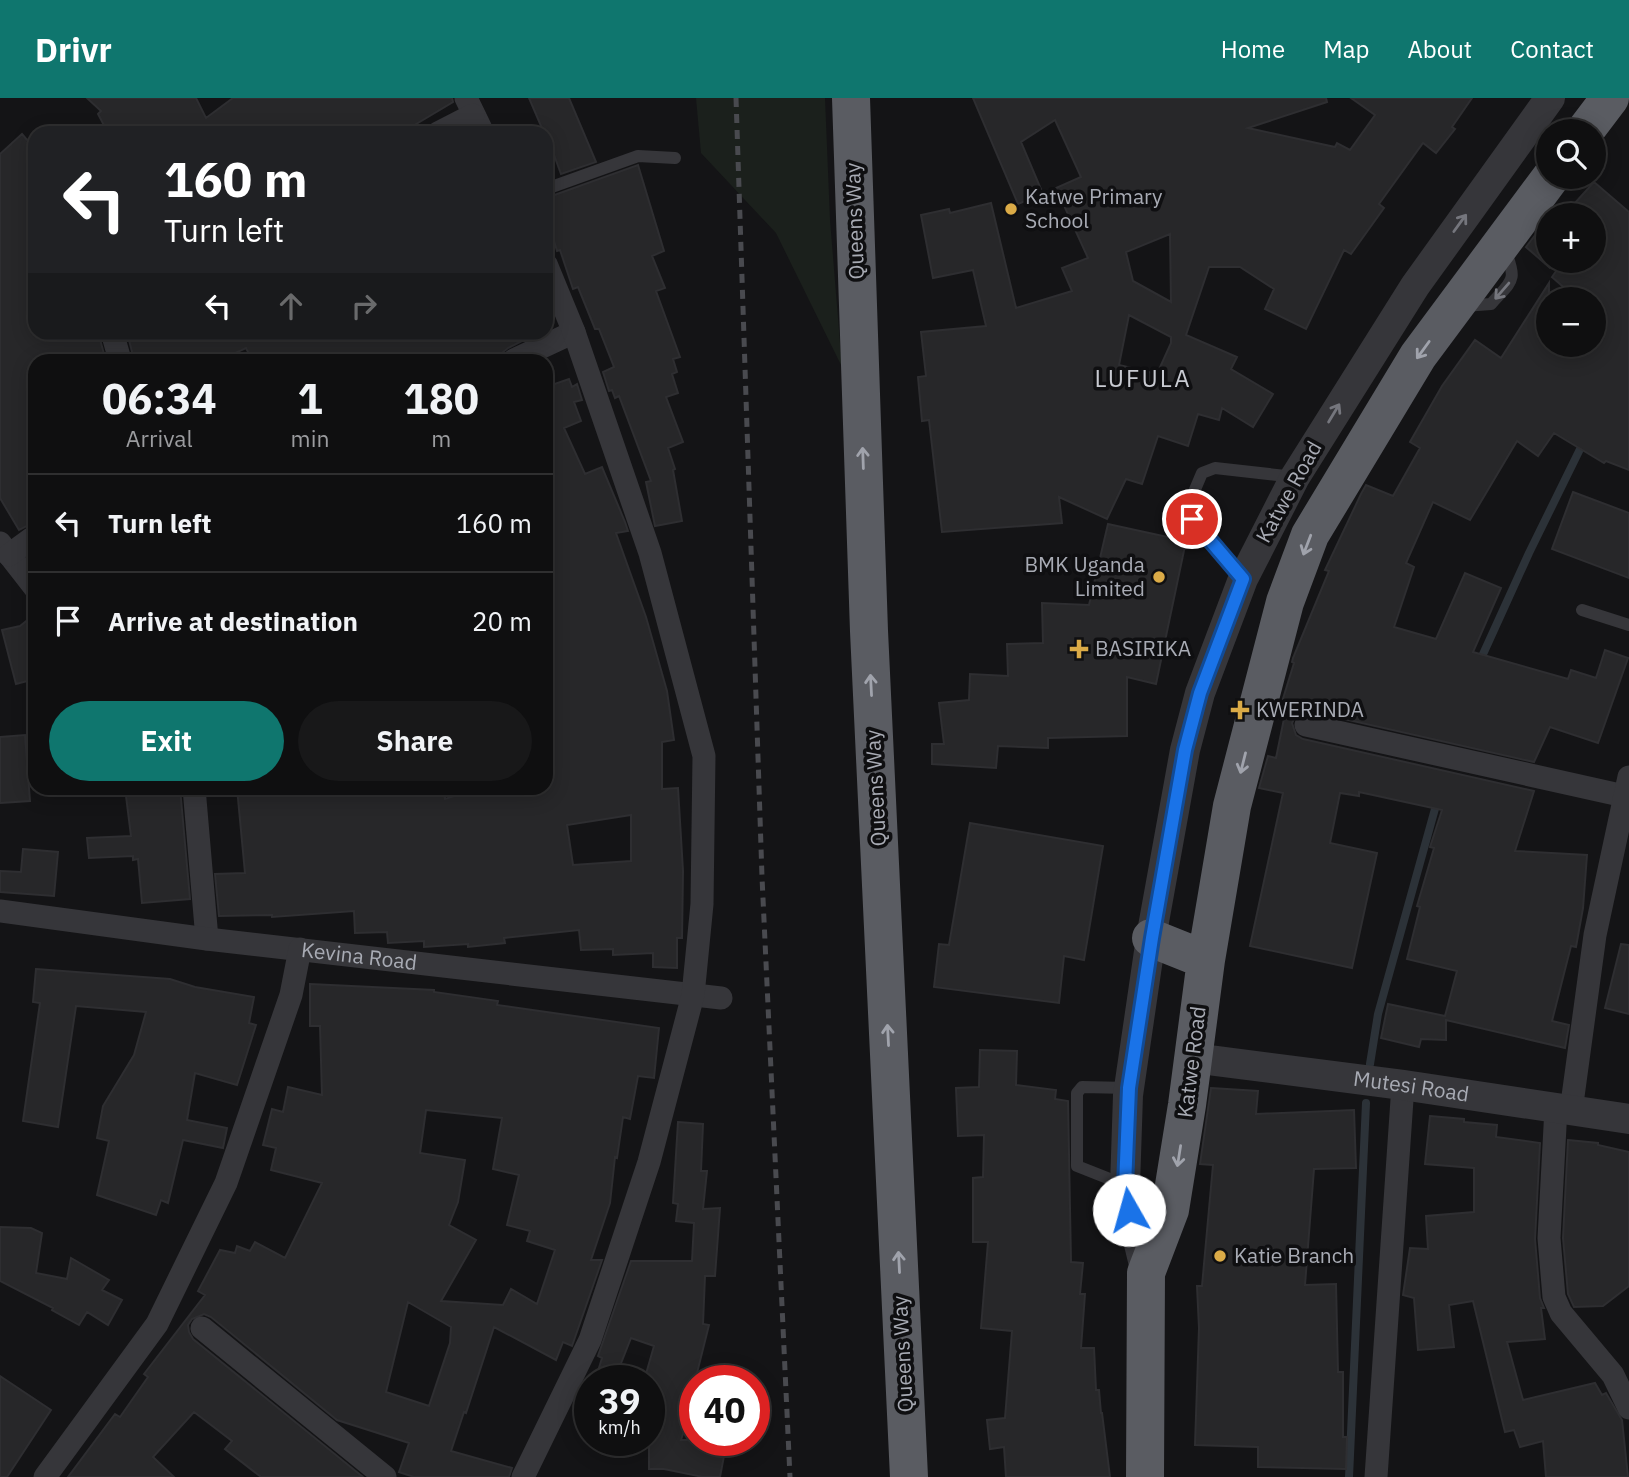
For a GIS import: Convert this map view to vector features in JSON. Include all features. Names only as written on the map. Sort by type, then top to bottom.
[{"type":"highway","name":"Queens Way","points":[[851,98],[869,631],[909,1477]]},
{"type":"highway","name":"Katwe Road","points":[[1145,1477],[1146,1273],[1170,1210],[1206,960],[1235,794],[1282,613],[1310,535],[1418,356],[1542,189]]},
{"type":"highway","points":[[1152,938],[1206,960]]},
{"type":"highway","points":[[1127,1198],[1170,1210]]},
{"type":"street","name":"Katwe Road","points":[[1146,1273],[1127,1198],[1129,1088],[1185,750],[1200,693],[1243,579],[1295,477],[1415,286],[1550,98]]},
{"type":"street","points":[[452,126],[474,115]]},
{"type":"street","points":[[523,1477],[590,1340],[649,1162],[693,995],[702,904],[704,756],[650,553],[574,332],[553,281]]},
{"type":"street","points":[[527,354],[574,332]]},
{"type":"street","points":[[28,539],[4,549],[28,579]]},
{"type":"street","points":[[1306,725],[1627,790],[1595,934],[1564,1110],[1549,1238],[1554,1297],[1561,1313],[1613,1375],[1629,1408]]},
{"type":"street","points":[[195,795],[206,939]]},
{"type":"street","name":"Kevina Road","points":[[0,911],[206,939],[721,998]]},
{"type":"street","points":[[45,1477],[157,1324],[226,1183],[292,995],[300,950]]},
{"type":"street","name":"Mutesi Road","points":[[1193,1058],[1403,1085],[1629,1119]]},
{"type":"street","points":[[1376,1477],[1403,1085]]},
{"type":"street","points":[[202,1328],[385,1477]]},
{"type":"lane","points":[[553,186],[638,156],[675,158]]},
{"type":"lane","points":[[1243,579],[1192,519],[1188,506],[1202,473],[1215,468],[1295,477]]},
{"type":"lane","points":[[1582,610],[1629,625]]},
{"type":"lane","points":[[1127,1198],[1077,1166],[1077,1093],[1082,1087],[1129,1088]]},
{"type":"shaded area","points":[[696,98],[825,98],[830,220],[842,367],[776,233],[701,153]]},
{"type":"building","points":[[87,98],[196,98],[206,118],[233,98],[452,98],[453,102],[413,126],[104,126],[98,114],[101,111]]},
{"type":"building","points":[[529,98],[569,98],[596,162],[561,174],[553,152],[553,126],[541,126]]},
{"type":"building","points":[[973,98],[1326,98],[1327,102],[1248,128],[1335,147],[1337,143],[1350,150],[1375,115],[1351,98],[1472,98],[1452,127],[1455,129],[1436,153],[1423,143],[1379,204],[1384,208],[1351,254],[1344,250],[1306,329],[1265,309],[1274,289],[1240,267],[1209,267],[1186,335],[1237,357],[1231,369],[1273,394],[1253,427],[1222,408],[1219,420],[1198,414],[1188,446],[1158,436],[1142,484],[1126,479],[1107,519],[1059,497],[1062,523],[942,532],[929,420],[922,421],[918,377],[926,376],[921,332],[986,326],[973,270],[933,278],[921,215],[949,209],[950,213],[991,203],[1016,308],[1072,291],[1062,268],[1088,258],[1056,188],[1081,177],[1055,120],[1021,142],[1043,194],[1018,204]],"holes":[[[1170,234],[1171,302],[1133,281],[1126,252]],[[1129,315],[1171,337],[1171,343],[1157,374],[1119,365]]]},
{"type":"building","points":[[22,134],[28,141],[28,340],[100,340],[104,354],[28,354],[28,526],[19,530],[0,498],[0,154]]},
{"type":"building","points":[[638,165],[664,251],[652,256],[665,288],[656,291],[680,357],[673,359],[677,372],[672,374],[678,393],[666,397],[683,442],[668,448],[675,469],[673,470],[682,521],[655,526],[646,482],[651,481],[619,396],[615,398],[612,390],[609,391],[603,372],[614,367],[599,329],[595,329],[578,287],[573,289],[560,250],[557,251],[553,238],[553,195]]},
{"type":"building","points":[[1588,189],[1602,189],[1629,212],[1629,470],[1606,461],[1604,463],[1554,433],[1538,456],[1517,441],[1470,520],[1433,502],[1406,563],[1414,567],[1394,627],[1436,639],[1465,573],[1501,588],[1473,652],[1568,679],[1571,670],[1596,678],[1605,650],[1628,658],[1598,743],[1550,727],[1534,762],[1309,711],[1296,715],[1292,723],[1296,735],[1303,739],[1534,791],[1515,851],[1587,855],[1583,908],[1576,947],[1571,946],[1552,1021],[1569,1025],[1565,1048],[1446,1020],[1446,1040],[1421,1039],[1419,1047],[1381,1038],[1388,1004],[1445,1016],[1457,971],[1407,959],[1420,907],[1417,906],[1434,848],[1430,847],[1442,810],[1359,792],[1359,796],[1340,793],[1330,843],[1377,853],[1352,968],[1250,946],[1283,793],[1259,788],[1268,756],[1276,758],[1287,704],[1282,702],[1294,663],[1293,658],[1329,571],[1325,570],[1361,494],[1366,485],[1393,496],[1420,448],[1410,442],[1442,386],[1475,340],[1501,358],[1536,303],[1536,357],[1606,357],[1606,287],[1563,287],[1552,277],[1555,273],[1606,273],[1606,203],[1575,203]]},
{"type":"building","points":[[1536,234],[1536,256],[1526,247]]},
{"type":"building","points":[[129,340],[524,340],[502,354],[249,354],[246,348],[233,354],[132,354]]},
{"type":"building","points":[[569,379],[572,387],[577,384],[582,400],[574,402],[581,421],[564,428],[585,474],[602,467],[625,522],[628,531],[616,533],[646,617],[667,691],[674,740],[662,742],[662,789],[678,788],[683,871],[682,938],[677,938],[677,968],[653,967],[653,953],[613,955],[613,949],[581,950],[579,930],[504,938],[505,943],[468,947],[468,944],[424,947],[424,941],[388,943],[387,932],[355,933],[354,911],[272,917],[219,916],[215,874],[245,873],[238,795],[444,795],[445,799],[457,795],[553,795],[553,385]],"holes":[[[631,815],[631,861],[573,865],[567,825]]]},
{"type":"building","points":[[1573,492],[1629,513],[1629,578],[1552,549]]},
{"type":"building","points":[[1108,524],[1186,541],[1156,684],[1127,677],[1127,736],[1048,738],[1048,748],[998,746],[996,768],[932,764],[932,744],[944,744],[939,703],[969,700],[970,674],[1008,676],[1007,644],[1043,643],[1042,603],[1089,605]]},
{"type":"building","points":[[28,620],[28,681],[16,684],[2,630],[20,626]]},
{"type":"building","points":[[25,735],[30,801],[0,803],[0,737]]},
{"type":"building","points":[[126,795],[181,795],[190,899],[142,903],[138,859],[133,860],[133,856],[89,858],[87,838],[131,836]]},
{"type":"building","points":[[970,823],[1103,846],[1084,960],[1064,956],[1059,1003],[934,987],[939,944],[949,945]]},
{"type":"building","points":[[23,849],[58,852],[54,896],[0,892],[0,871],[21,872]]},
{"type":"building","points":[[1621,944],[1629,945],[1629,1014],[1605,1008]]},
{"type":"building","points":[[36,969],[170,979],[195,987],[254,997],[249,1023],[256,1025],[237,1085],[195,1073],[187,1120],[227,1128],[223,1148],[183,1140],[168,1203],[161,1200],[156,1215],[97,1195],[109,1141],[97,1138],[103,1106],[134,1055],[146,1012],[76,1006],[58,1127],[23,1121],[40,1003],[33,1002]]},
{"type":"building","points":[[310,984],[434,990],[498,1001],[497,1005],[659,1028],[654,1078],[638,1076],[630,1119],[623,1117],[610,1203],[591,1260],[602,1260],[572,1346],[563,1342],[556,1360],[494,1327],[466,1413],[464,1412],[451,1451],[512,1468],[509,1477],[414,1477],[399,1472],[409,1443],[337,1420],[204,1314],[192,1319],[188,1325],[193,1339],[363,1477],[261,1477],[225,1449],[232,1441],[194,1412],[153,1457],[174,1477],[68,1477],[115,1414],[120,1417],[148,1377],[144,1374],[205,1295],[198,1291],[220,1250],[235,1253],[237,1246],[250,1251],[255,1242],[285,1258],[322,1183],[271,1170],[276,1148],[263,1145],[272,1109],[283,1112],[288,1087],[322,1095],[320,1026],[310,1026]],"holes":[[[426,1110],[502,1118],[493,1169],[519,1175],[507,1225],[530,1231],[527,1241],[555,1250],[537,1304],[511,1289],[503,1305],[441,1301],[476,1240],[449,1225],[458,1202],[465,1160],[420,1153]],[[408,1302],[451,1327],[450,1343],[429,1406],[386,1392]]]},
{"type":"building","points":[[980,1050],[1017,1051],[1016,1085],[1056,1090],[1055,1099],[1068,1101],[1071,1262],[1083,1263],[1080,1294],[1085,1294],[1081,1348],[1094,1348],[1096,1390],[1099,1390],[1110,1477],[1006,1477],[1004,1447],[990,1449],[987,1420],[1005,1418],[1012,1331],[981,1328],[988,1242],[973,1242],[973,1178],[983,1177],[984,1135],[958,1136],[956,1088],[979,1087]]},
{"type":"building","points":[[1211,1088],[1258,1091],[1256,1114],[1354,1110],[1356,1168],[1314,1169],[1305,1285],[1336,1284],[1338,1372],[1343,1372],[1346,1469],[1258,1467],[1258,1447],[1195,1445],[1199,1328],[1197,1286],[1202,1286],[1213,1165],[1200,1164]]},
{"type":"building","points":[[1430,1116],[1497,1125],[1496,1137],[1540,1143],[1535,1239],[1545,1339],[1507,1342],[1523,1400],[1595,1383],[1602,1395],[1606,1393],[1622,1420],[1628,1477],[1546,1477],[1543,1441],[1520,1447],[1514,1430],[1505,1432],[1473,1301],[1449,1305],[1454,1347],[1418,1350],[1414,1298],[1403,1295],[1410,1248],[1428,1249],[1426,1216],[1474,1212],[1474,1168],[1425,1164]]},
{"type":"building","points":[[678,1122],[703,1124],[701,1171],[707,1171],[703,1209],[720,1208],[715,1276],[705,1276],[703,1324],[709,1325],[699,1365],[679,1365],[679,1456],[724,1456],[720,1477],[649,1469],[649,1456],[665,1456],[665,1365],[649,1365],[654,1346],[631,1338],[620,1365],[600,1365],[602,1358],[598,1356],[631,1261],[692,1261],[694,1223],[676,1221],[678,1204],[673,1203]]},
{"type":"building","points":[[1568,1140],[1598,1143],[1629,1152],[1629,1286],[1603,1306],[1574,1307],[1568,1294],[1563,1238]]},
{"type":"building","points":[[0,1227],[31,1228],[42,1233],[36,1273],[67,1279],[71,1258],[109,1280],[102,1290],[122,1300],[108,1325],[87,1312],[79,1325],[52,1310],[53,1308],[0,1281]]},
{"type":"building","points":[[0,1376],[51,1410],[7,1477],[0,1477]]},
{"type":"waterway","points":[[1479,663],[1584,441]]},
{"type":"waterway","points":[[1370,1064],[1378,1014],[1438,798]]},
{"type":"waterway","points":[[1349,1477],[1366,1103]]},
{"type":"railway","points":[[736,98],[762,877],[790,1477]]},
{"type":"place","name":"Katwe Primary School","points":[[1011,209]]},
{"type":"place","name":"BMK Uganda Limited","points":[[1159,577]]},
{"type":"place","name":"BASIRIKA","points":[[1079,649]]},
{"type":"place","name":"KWERINDA","points":[[1240,710]]},
{"type":"place","name":"Katie Branch","points":[[1220,1256]]},
{"type":"district","name":"LUFULA","points":[[1143,379]]},
{"type":"route","points":[[1129,1210],[1125,1186],[1129,1088],[1185,750],[1200,693],[1243,579],[1192,519]]}]
